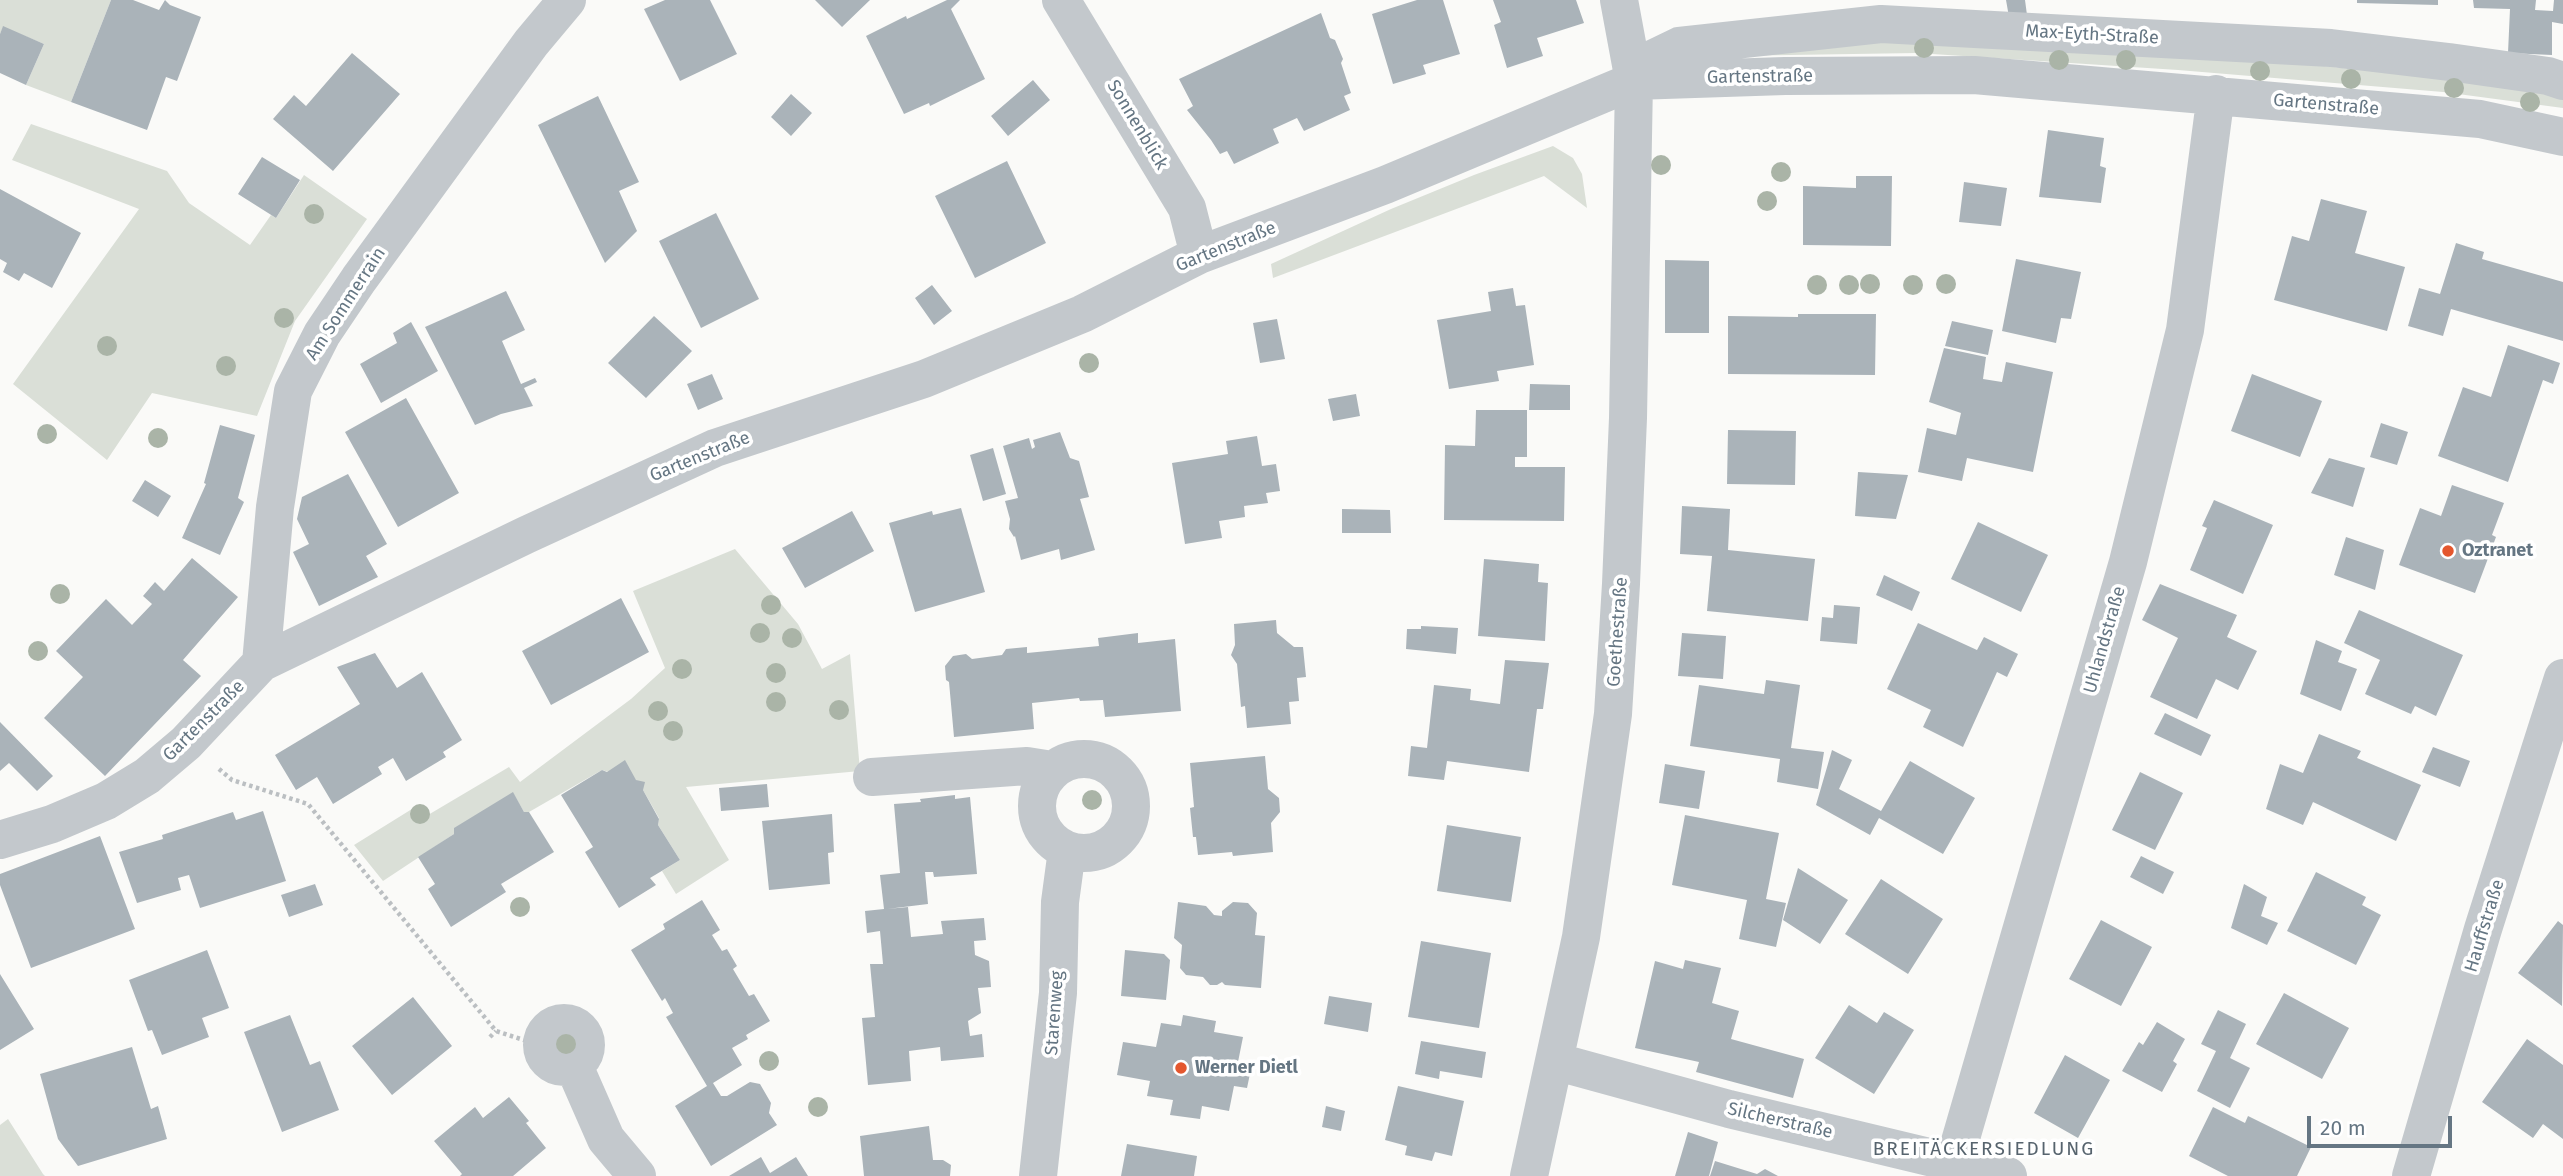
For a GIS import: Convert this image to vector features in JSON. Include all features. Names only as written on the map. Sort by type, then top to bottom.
[{"type":"street","name":"Am Sommerrain","points":[[261,663],[275,507],[293,391],[322,334],[359,279],[523,54],[567,0]]},
{"type":"street","name":"Sonnenblick","points":[[1061,0],[1187,208],[1199,256]]},
{"type":"street","name":"Goethestraße","points":[[1529,1176],[1581,937],[1613,714],[1628,418],[1634,81],[1619,0]]},
{"type":"street","name":"Max-Eyth-Straße","points":[[1634,81],[1650,60],[1679,46],[1881,24],[2331,48],[2449,62],[2563,80]]},
{"type":"street","name":"Gartenstraße","points":[[0,840],[52,824],[106,801],[147,776],[186,743],[261,663],[526,535],[715,448],[925,379],[1082,314],[1199,256],[1385,186],[1634,81],[1785,76],[1974,75],[2480,119],[2563,137]]},
{"type":"street","name":"Uhlandstraße","points":[[1952,1169],[2127,562],[2185,330],[2216,94]]},
{"type":"street","name":"Hauffstraße","points":[[2411,1176],[2483,929],[2563,678]]},
{"type":"street","points":[[1081,758],[1111,766],[1122,776],[1132,805],[1130,821],[1123,834],[1099,851],[1083,854],[1067,850],[1053,842],[1042,830],[1037,814],[1037,798],[1042,783],[1052,770],[1081,758]]},
{"type":"street","points":[[872,777],[1027,766],[1052,770]]},
{"type":"street","name":"Starenweg","points":[[1038,1176],[1058,993],[1060,902],[1067,850]]},
{"type":"street","points":[[541,1046],[547,1060],[553,1065],[560,1068],[574,1066],[606,1139],[637,1176]]},
{"type":"street","name":"Silcherstraße","points":[[1554,1061],[1952,1169],[2008,1176]]},
{"type":"path","points":[[186,743],[232,780],[308,804],[496,1031],[541,1046]]},
{"type":"path","points":[[490,1037],[496,1031]]},
{"type":"shaded area","points":[[0,0],[111,0],[71,102],[26,85],[44,44],[3,27],[0,34]]},
{"type":"shaded area","points":[[1816,40],[2180,51],[2563,91],[2563,108],[2443,92],[2178,70],[1917,53],[1726,56]]},
{"type":"shaded area","points":[[31,124],[167,171],[189,203],[250,245],[271,215],[276,218],[304,175],[367,219],[295,321],[257,416],[152,393],[107,460],[13,384],[139,209],[12,160]]},
{"type":"shaded area","points":[[1553,146],[1573,158],[1582,174],[1587,208],[1544,176],[1273,278],[1271,264],[1391,209]]},
{"type":"shaded area","points":[[735,549],[798,624],[822,669],[850,654],[860,771],[686,787],[729,860],[676,894],[662,871],[680,860],[658,825],[659,818],[643,790],[636,780],[602,770],[529,812],[524,812],[513,793],[455,828],[454,834],[383,881],[354,845],[420,804],[428,815],[509,767],[520,782],[631,699],[665,668],[633,591]]},
{"type":"shaded area","points":[[8,1119],[45,1176],[0,1176],[0,1125]]},
{"type":"building","points":[[111,0],[133,0],[159,10],[165,0],[170,5],[201,17],[177,81],[166,77],[147,130],[71,102]]},
{"type":"building","points":[[665,0],[710,0],[737,54],[680,81],[644,9]]},
{"type":"building","points":[[815,0],[870,0],[842,27]]},
{"type":"building","points":[[947,0],[960,0],[951,9],[985,79],[930,106],[929,103],[904,114],[866,36]]},
{"type":"building","points":[[1417,0],[1443,0],[1460,54],[1423,65],[1426,74],[1393,84],[1372,14]]},
{"type":"building","points":[[1493,0],[1576,0],[1584,23],[1537,38],[1543,56],[1507,68],[1494,25],[1501,22]]},
{"type":"building","points":[[2006,0],[2025,0],[2027,15],[2009,17]]},
{"type":"building","points":[[2357,0],[2438,0],[2438,5],[2357,3]]},
{"type":"building","points":[[2473,0],[2536,0],[2535,10],[2553,11],[2554,0],[2563,0],[2563,24],[2552,22],[2552,55],[2508,53],[2510,9],[2474,8]]},
{"type":"building","points":[[1321,13],[1330,38],[1335,40],[1343,59],[1341,63],[1351,93],[1344,96],[1350,110],[1304,131],[1297,118],[1273,129],[1279,143],[1234,164],[1227,151],[1220,154],[1187,110],[1193,106],[1179,79]]},
{"type":"building","points":[[3,26],[44,44],[26,85],[0,73],[0,34]]},
{"type":"building","points":[[352,53],[400,94],[333,171],[273,119],[294,95],[306,106]]},
{"type":"building","points":[[1033,80],[1050,100],[1008,136],[991,116]]},
{"type":"building","points":[[791,94],[812,113],[791,136],[771,117]]},
{"type":"building","points":[[598,96],[639,182],[619,191],[637,231],[605,263],[538,125]]},
{"type":"building","points":[[2048,130],[2104,138],[2100,166],[2106,168],[2101,203],[2039,197]]},
{"type":"building","points":[[262,157],[300,180],[276,218],[238,194]]},
{"type":"building","points":[[1007,161],[1046,243],[975,278],[935,196]]},
{"type":"building","points":[[1856,176],[1892,176],[1891,246],[1803,245],[1803,186],[1856,188]]},
{"type":"building","points":[[1964,182],[2007,188],[2001,226],[1959,222]]},
{"type":"building","points":[[0,189],[81,233],[52,288],[24,273],[19,281],[3,272],[7,263],[0,259]]},
{"type":"building","points":[[2321,199],[2367,211],[2355,253],[2405,267],[2387,331],[2274,300],[2292,236],[2309,241]]},
{"type":"building","points":[[716,213],[759,299],[701,328],[659,241]]},
{"type":"building","points":[[2456,243],[2484,252],[2482,259],[2563,282],[2563,341],[2451,309],[2443,336],[2408,326],[2419,288],[2440,294]]},
{"type":"building","points":[[2016,259],[2081,272],[2071,319],[2061,318],[2056,343],[2002,331]]},
{"type":"building","points":[[1665,260],[1709,261],[1709,333],[1665,333]]},
{"type":"building","points":[[932,285],[952,311],[934,325],[915,298]]},
{"type":"building","points":[[1513,288],[1516,306],[1525,305],[1534,365],[1497,371],[1499,381],[1449,389],[1437,320],[1491,311],[1488,292]]},
{"type":"building","points":[[506,291],[525,330],[502,341],[521,384],[535,378],[537,382],[524,388],[533,406],[501,414],[475,425],[425,327]]},
{"type":"building","points":[[1798,314],[1876,314],[1875,375],[1728,374],[1728,316],[1798,317]]},
{"type":"building","points":[[654,316],[692,351],[646,398],[608,363]]},
{"type":"building","points":[[1277,319],[1285,359],[1260,363],[1253,323]]},
{"type":"building","points":[[1952,321],[1993,330],[1988,355],[1945,346]]},
{"type":"building","points":[[411,322],[438,371],[381,403],[360,364],[397,343],[393,333]]},
{"type":"building","points":[[2508,345],[2560,363],[2553,384],[2543,380],[2508,482],[2438,456],[2463,387],[2491,397]]},
{"type":"building","points":[[1944,348],[1986,357],[1983,379],[2002,382],[2006,362],[2053,372],[2033,472],[1967,458],[1962,481],[1918,472],[1927,428],[1956,435],[1961,413],[1929,402]]},
{"type":"building","points":[[712,374],[723,399],[698,410],[687,384]]},
{"type":"building","points":[[2252,374],[2322,401],[2300,457],[2231,431]]},
{"type":"building","points":[[1530,384],[1570,385],[1570,410],[1529,410]]},
{"type":"building","points":[[1356,394],[1360,416],[1333,421],[1328,399]]},
{"type":"building","points":[[406,398],[459,493],[398,527],[345,432]]},
{"type":"building","points":[[1476,410],[1527,410],[1527,457],[1515,457],[1515,467],[1565,467],[1564,521],[1444,520],[1445,445],[1475,446]]},
{"type":"building","points":[[2381,423],[2408,432],[2397,465],[2370,457]]},
{"type":"building","points":[[220,425],[255,435],[238,498],[244,502],[220,555],[182,538],[206,484],[204,483]]},
{"type":"building","points":[[1728,430],[1796,431],[1795,485],[1727,484]]},
{"type":"building","points":[[1060,432],[1070,458],[1079,461],[1089,497],[1080,499],[1095,550],[1061,560],[1059,549],[1021,560],[1015,536],[1009,529],[1010,519],[1005,501],[1018,498],[1003,446],[1029,438],[1032,449],[1035,447],[1033,440]]},
{"type":"building","points":[[1257,436],[1262,466],[1276,464],[1280,491],[1266,493],[1268,503],[1244,506],[1245,517],[1219,521],[1222,538],[1185,544],[1172,463],[1228,454],[1226,441]]},
{"type":"building","points":[[993,448],[1006,494],[983,501],[970,455]]},
{"type":"building","points":[[2329,458],[2365,468],[2353,507],[2311,493]]},
{"type":"building","points":[[1858,472],[1908,475],[1896,519],[1855,516]]},
{"type":"building","points":[[348,474],[387,544],[366,556],[378,577],[319,606],[293,552],[309,544],[297,519],[302,497]]},
{"type":"building","points":[[145,480],[171,496],[158,517],[132,501]]},
{"type":"building","name":"Oztranet","points":[[2452,485],[2504,503],[2492,535],[2496,537],[2475,593],[2399,565],[2420,508],[2441,516]]},
{"type":"building","points":[[2214,500],[2273,525],[2243,594],[2190,570],[2207,528],[2202,526]]},
{"type":"building","points":[[1682,506],[1730,509],[1728,550],[1815,559],[1808,621],[1707,611],[1712,556],[1680,554]]},
{"type":"building","points":[[961,508],[985,592],[915,612],[889,523],[932,511],[933,515]]},
{"type":"building","points":[[1342,509],[1390,510],[1391,533],[1342,533]]},
{"type":"building","points":[[852,511],[874,551],[805,588],[782,548]]},
{"type":"building","points":[[1978,522],[2048,555],[2021,612],[1951,579]]},
{"type":"building","points":[[2346,537],[2384,550],[2375,590],[2334,575]]},
{"type":"building","points":[[192,558],[238,597],[183,660],[201,676],[105,776],[44,718],[83,677],[56,651],[106,599],[132,625],[152,604],[143,596],[155,582],[164,591]]},
{"type":"building","points":[[1484,559],[1539,564],[1538,582],[1548,583],[1545,641],[1478,636]]},
{"type":"building","points":[[1884,575],[1920,592],[1912,611],[1876,595]]},
{"type":"building","points":[[2160,584],[2237,615],[2227,637],[2257,651],[2238,690],[2216,679],[2197,719],[2150,697],[2178,638],[2142,620]]},
{"type":"building","points":[[621,598],[649,652],[551,705],[522,651]]},
{"type":"building","points":[[1834,605],[1860,607],[1857,644],[1820,641],[1822,617],[1833,618]]},
{"type":"building","points":[[2359,610],[2463,655],[2436,716],[2415,706],[2411,714],[2365,694],[2380,660],[2344,643]]},
{"type":"building","points":[[1276,620],[1277,633],[1294,647],[1303,647],[1306,677],[1297,678],[1299,701],[1289,702],[1291,724],[1247,728],[1245,706],[1241,707],[1237,664],[1231,655],[1235,645],[1234,624]]},
{"type":"building","points":[[1918,623],[1977,650],[1984,637],[2018,654],[2007,677],[1997,672],[1963,747],[1923,727],[1931,710],[1887,689]]},
{"type":"building","points":[[1421,626],[1458,628],[1456,654],[1406,649],[1407,629],[1421,629]]},
{"type":"building","points":[[1138,633],[1138,643],[1175,639],[1181,711],[1105,717],[1103,700],[1080,701],[1079,698],[1032,703],[1034,729],[954,737],[945,666],[953,656],[966,654],[972,659],[1002,655],[1006,649],[1027,647],[1027,653],[1099,646],[1098,638]]},
{"type":"building","points":[[1682,633],[1726,636],[1723,679],[1678,676]]},
{"type":"building","points":[[2316,640],[2342,651],[2338,662],[2357,669],[2341,711],[2300,694]]},
{"type":"building","points":[[375,653],[397,688],[422,672],[462,740],[443,752],[446,757],[406,781],[393,758],[378,767],[382,774],[333,804],[317,777],[296,790],[275,755],[360,704],[337,667]]},
{"type":"building","points":[[1505,660],[1549,663],[1543,709],[1537,709],[1529,772],[1447,761],[1444,780],[1408,776],[1411,746],[1427,748],[1434,685],[1471,689],[1470,700],[1500,704]]},
{"type":"building","points":[[1766,680],[1800,685],[1791,748],[1824,752],[1818,789],[1777,782],[1780,759],[1690,746],[1699,685],[1764,694]]},
{"type":"building","points":[[2165,713],[2211,735],[2201,756],[2154,734]]},
{"type":"building","points":[[0,722],[53,776],[37,791],[9,763],[0,771]]},
{"type":"building","points":[[2319,734],[2361,751],[2357,758],[2421,785],[2396,841],[2313,802],[2303,825],[2266,809],[2280,764],[2303,773]]},
{"type":"building","points":[[2433,747],[2470,761],[2460,787],[2422,772]]},
{"type":"building","points":[[1832,750],[1852,760],[1839,789],[1881,811],[1910,761],[1975,798],[1943,854],[1879,818],[1870,835],[1816,805]]},
{"type":"building","points":[[1265,756],[1268,789],[1279,798],[1280,812],[1271,823],[1273,852],[1233,856],[1232,852],[1198,855],[1190,808],[1194,807],[1190,763]]},
{"type":"building","points":[[625,760],[636,780],[645,782],[643,790],[659,819],[658,825],[680,860],[650,878],[656,885],[619,908],[585,852],[593,847],[561,795],[602,770],[607,772]]},
{"type":"building","points":[[1665,764],[1705,771],[1699,809],[1659,803]]},
{"type":"building","points":[[2140,772],[2183,793],[2155,850],[2112,830]]},
{"type":"building","points":[[767,784],[769,807],[721,811],[719,788]]},
{"type":"building","points":[[513,792],[524,812],[529,812],[554,852],[501,884],[506,892],[451,927],[428,889],[435,884],[418,857],[454,834],[454,828]]},
{"type":"building","points":[[955,795],[955,799],[970,797],[977,874],[934,877],[933,872],[925,872],[928,904],[887,909],[908,907],[911,937],[943,934],[941,921],[984,918],[986,940],[974,941],[975,955],[989,961],[991,987],[978,988],[981,1013],[968,1021],[970,1036],[982,1034],[984,1057],[941,1061],[940,1047],[909,1051],[911,1081],[868,1085],[862,1018],[875,1017],[870,964],[883,964],[880,931],[867,933],[865,911],[884,909],[880,875],[900,873],[894,804]]},
{"type":"building","points":[[263,811],[286,881],[200,908],[189,875],[178,878],[181,890],[137,903],[119,852],[163,839],[162,835],[233,812],[236,820]]},
{"type":"building","points":[[832,814],[834,852],[828,853],[830,884],[769,890],[762,821]]},
{"type":"building","points":[[1685,815],[1779,833],[1766,899],[1786,903],[1776,947],[1739,939],[1747,900],[1672,885]]},
{"type":"building","points":[[1447,825],[1521,837],[1511,902],[1437,891]]},
{"type":"building","points":[[100,836],[135,929],[31,968],[0,885],[0,874]]},
{"type":"building","points":[[2141,856],[2174,872],[2163,894],[2130,877]]},
{"type":"building","points":[[1798,868],[1848,900],[1820,944],[1783,920]]},
{"type":"building","points":[[2316,872],[2366,897],[2362,905],[2381,915],[2356,965],[2287,931]]},
{"type":"building","points":[[1881,879],[1943,919],[1908,974],[1845,934]]},
{"type":"building","points":[[315,884],[323,905],[289,917],[281,895]]},
{"type":"building","points":[[2244,884],[2267,897],[2261,916],[2278,923],[2267,945],[2231,928]]},
{"type":"building","points":[[702,900],[720,930],[712,935],[722,951],[727,949],[737,966],[733,969],[749,996],[754,994],[770,1021],[746,1035],[748,1039],[732,1048],[742,1065],[713,1083],[721,1096],[727,1096],[750,1082],[760,1084],[771,1103],[769,1113],[777,1125],[711,1166],[675,1106],[707,1086],[666,1017],[673,1013],[665,998],[662,1001],[631,950],[665,929],[663,924]]},
{"type":"building","points":[[1178,902],[1206,906],[1214,915],[1222,916],[1222,911],[1233,902],[1248,903],[1257,913],[1255,935],[1265,936],[1261,988],[1225,985],[1222,982],[1210,985],[1203,977],[1186,975],[1180,968],[1182,945],[1174,938]]},
{"type":"building","points":[[2101,920],[2152,947],[2121,1006],[2069,979]]},
{"type":"building","points":[[2558,921],[2563,925],[2562,1006],[2518,973]]},
{"type":"building","points":[[1421,941],[1491,953],[1479,1028],[1408,1017]]},
{"type":"building","points":[[207,950],[229,1008],[202,1018],[209,1037],[162,1055],[152,1030],[148,1031],[129,980]]},
{"type":"building","points":[[1125,950],[1164,954],[1170,960],[1166,1000],[1121,996]]},
{"type":"building","points":[[1685,960],[1721,968],[1712,1003],[1739,1011],[1731,1039],[1804,1059],[1793,1098],[1696,1072],[1699,1062],[1635,1048],[1655,961],[1683,969]]},
{"type":"building","points":[[0,974],[34,1029],[0,1050]]},
{"type":"building","points":[[2284,993],[2349,1028],[2322,1079],[2256,1044]]},
{"type":"building","points":[[1329,996],[1372,1003],[1368,1032],[1324,1024]]},
{"type":"building","points":[[413,997],[452,1046],[392,1095],[352,1046]]},
{"type":"building","points":[[1849,1005],[1877,1023],[1884,1012],[1914,1030],[1874,1094],[1815,1058]]},
{"type":"building","points":[[2218,1010],[2246,1024],[2230,1058],[2250,1068],[2230,1108],[2197,1091],[2216,1051],[2201,1044]]},
{"type":"building","points":[[290,1015],[310,1065],[320,1061],[339,1110],[282,1132],[244,1032]]},
{"type":"building","name":"Werner Dietl","points":[[1183,1015],[1216,1021],[1214,1032],[1243,1037],[1237,1067],[1251,1069],[1247,1088],[1234,1086],[1229,1111],[1202,1106],[1200,1119],[1170,1115],[1173,1100],[1147,1096],[1150,1081],[1117,1075],[1123,1042],[1156,1047],[1161,1023],[1181,1026]]},
{"type":"building","points":[[2157,1022],[2185,1039],[2173,1061],[2177,1064],[2162,1092],[2122,1071],[2139,1042],[2143,1045]]},
{"type":"building","points":[[2527,1039],[2563,1065],[2563,1139],[2543,1124],[2533,1138],[2482,1102]]},
{"type":"building","points":[[1421,1041],[1486,1052],[1482,1078],[1440,1071],[1439,1079],[1415,1074]]},
{"type":"building","points":[[132,1047],[151,1109],[158,1106],[167,1139],[78,1166],[58,1139],[40,1074]]},
{"type":"building","points":[[2065,1055],[2110,1080],[2078,1138],[2034,1113]]},
{"type":"building","points":[[1398,1086],[1464,1101],[1452,1156],[1435,1152],[1432,1161],[1405,1155],[1407,1146],[1385,1140]]},
{"type":"building","points":[[509,1097],[546,1148],[513,1176],[460,1176],[462,1174],[434,1141],[475,1107],[483,1118]]},
{"type":"building","points":[[1326,1106],[1345,1111],[1341,1131],[1322,1127]]},
{"type":"building","points":[[2213,1107],[2245,1123],[2248,1116],[2311,1147],[2297,1176],[2228,1176],[2189,1156]]},
{"type":"building","points":[[929,1126],[933,1160],[943,1160],[951,1165],[950,1176],[864,1176],[860,1136]]},
{"type":"building","points":[[1688,1132],[1718,1142],[1709,1176],[1675,1176]]},
{"type":"building","points":[[1127,1144],[1197,1156],[1194,1176],[1121,1176]]},
{"type":"building","points":[[761,1157],[770,1173],[796,1157],[808,1176],[729,1176]]},
{"type":"building","points":[[1715,1161],[1757,1174],[1765,1169],[1778,1176],[1710,1176]]},
{"type":"place","name":"Oztranet","points":[[2448,551]]},
{"type":"place","name":"Werner Dietl","points":[[1181,1068]]},
{"type":"district","name":"BREITÄCKERSIEDLUNG","points":[[1984,1150]]}]
